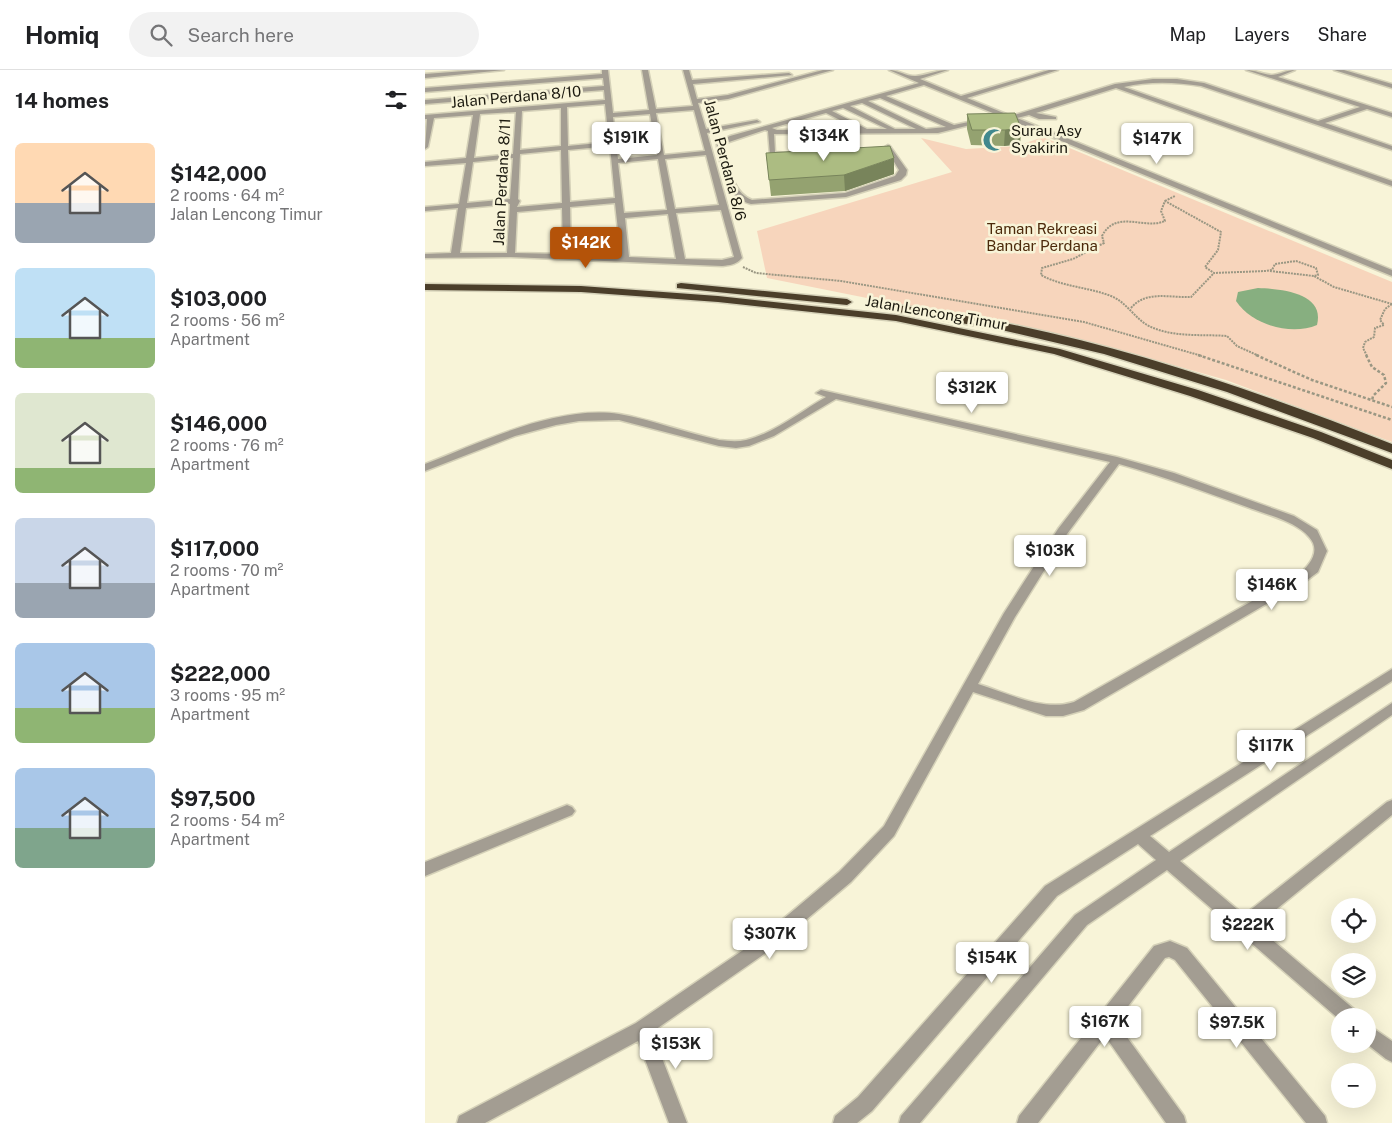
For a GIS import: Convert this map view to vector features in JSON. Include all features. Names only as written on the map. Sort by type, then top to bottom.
[{"type":"highway","name":"Jalan Lencong Timur","points":[[425,278],[587,280],[724,288],[906,309],[1064,340],[1207,380],[1333,424],[1392,448]]},
{"type":"highway","name":"Jalan Lencong Timur","points":[[425,287],[591,289],[718,299],[896,318],[1056,351],[1195,393],[1317,435],[1392,465]]},
{"type":"street","points":[[425,76],[501,70]]},
{"type":"street","points":[[425,256],[567,257],[681,262],[645,70]]},
{"type":"street","name":"Jalan Perdana 8/6","points":[[681,262],[722,264],[733,262],[739,258],[707,153],[686,70]]},
{"type":"street","points":[[610,115],[654,112],[695,105],[830,70]]},
{"type":"street","points":[[892,70],[1392,273]]},
{"type":"street","points":[[821,104],[945,70]]},
{"type":"street","points":[[961,98],[1055,70]]},
{"type":"street","points":[[1249,70],[1392,115]]},
{"type":"street","points":[[1272,77],[1292,70]]},
{"type":"street","points":[[1337,70],[1392,86]]},
{"type":"street","points":[[455,256],[470,160],[474,98],[479,72]]},
{"type":"street","points":[[689,82],[821,72]]},
{"type":"street","points":[[425,90],[606,73],[625,259]]},
{"type":"street","points":[[1012,118],[1115,86],[1138,81],[1195,82],[1392,148]]},
{"type":"street","points":[[884,131],[888,147],[903,170],[903,175],[898,178],[846,195],[751,202],[743,200],[734,189],[719,143],[732,137],[769,130],[809,116],[926,83]]},
{"type":"street","points":[[1115,86],[1392,184]]},
{"type":"street","points":[[425,102],[608,88]]},
{"type":"street","points":[[881,96],[954,128]]},
{"type":"street","points":[[863,101],[925,131]]},
{"type":"street","name":"Jalan Perdana 8/10","points":[[428,116],[609,102]]},
{"type":"street","points":[[564,106],[568,205],[567,257]]},
{"type":"street","points":[[844,106],[897,131]]},
{"type":"street","points":[[1318,123],[1367,107]]},
{"type":"street","name":"Jalan Perdana 8/11","points":[[511,256],[519,109]]},
{"type":"street","points":[[827,111],[866,131]]},
{"type":"street","points":[[1031,113],[1039,117],[1054,118]]},
{"type":"street","points":[[703,132],[728,129],[785,114]]},
{"type":"street","points":[[769,130],[925,131],[954,128],[1002,114]]},
{"type":"street","points":[[425,147],[428,116]]},
{"type":"street","points":[[809,116],[817,119]]},
{"type":"street","points":[[824,123],[838,131]]},
{"type":"street","points":[[769,130],[772,154],[786,155],[782,160],[796,158]]},
{"type":"street","points":[[703,132],[732,137]]},
{"type":"street","points":[[425,164],[613,144]]},
{"type":"street","points":[[880,149],[888,147]]},
{"type":"street","points":[[615,161],[707,153]]},
{"type":"street","points":[[425,209],[464,205],[568,205],[619,200]]},
{"type":"street","points":[[620,216],[723,207]]},
{"type":"street","points":[[821,393],[1117,460],[1170,475],[1291,519],[1313,534],[1318,541],[1321,551],[1319,560],[1314,569],[1302,578],[1079,706],[1063,711],[1046,711],[971,686]]},
{"type":"street","points":[[425,468],[531,428],[600,416],[622,416],[729,446],[748,444],[835,396]]},
{"type":"street","points":[[466,1123],[642,1028],[764,944],[868,856],[889,832],[1009,616],[1062,532],[1117,460]]},
{"type":"street","points":[[842,1123],[865,1104],[1051,891],[1392,674]]},
{"type":"street","points":[[908,1123],[1081,920],[1392,708]]},
{"type":"street","points":[[1243,926],[1392,806]]},
{"type":"street","points":[[425,868],[567,811]]},
{"type":"street","points":[[1138,835],[1340,1008]]},
{"type":"street","points":[[1032,1121],[1160,951],[1170,949],[1181,954],[1318,1123]]},
{"type":"street","points":[[1105,1022],[1177,1123]]},
{"type":"street","points":[[642,1028],[678,1123]]},
{"type":"street","points":[[1376,1040],[1392,1053]]},
{"type":"path","points":[[1178,195],[1165,201],[1161,207],[1161,214],[1165,221],[1158,225],[1131,219],[1106,228],[1102,236],[1104,243],[1094,250],[1081,253],[1073,259],[1042,268],[1041,275],[1052,282],[1112,296],[1131,308],[1135,317],[1150,326],[1170,333],[1187,336],[1208,334],[1227,336],[1237,346],[1312,380],[1392,408]]},
{"type":"path","points":[[1165,201],[1179,211],[1195,217],[1221,232],[1221,244],[1215,258],[1206,263],[1205,266],[1214,273],[1266,271],[1272,270],[1275,264],[1284,261],[1301,260],[1315,268],[1318,275],[1314,276]]},
{"type":"path","points":[[1266,271],[1314,276],[1340,289],[1392,304]]},
{"type":"path","points":[[1131,308],[1142,299],[1154,297],[1191,297],[1196,287],[1205,283],[1214,273]]},
{"type":"path","points":[[1372,401],[1386,383],[1384,375],[1372,367],[1363,348],[1365,342],[1375,337],[1373,332],[1375,328],[1384,325],[1380,320],[1381,314],[1392,304]]},
{"type":"green space","name":"Taman Rekreasi Bandar Perdana","points":[[1043,137],[1392,282],[1392,442],[1226,380],[1106,346],[767,278],[757,231],[952,172],[921,138],[966,149],[1017,146]]},
{"type":"shaded area","points":[[1258,288],[1289,292],[1308,299],[1315,306],[1318,314],[1317,325],[1307,328],[1284,329],[1262,322],[1252,316],[1236,301],[1238,292]]},
{"type":"building","points":[[1015,113],[1021,128],[1005,130],[972,130],[967,114]]},
{"type":"building","points":[[890,146],[894,158],[844,175],[769,180],[766,153]]},
{"type":"place","name":"Surau Asy Syakirin","points":[[994,140]]}]
